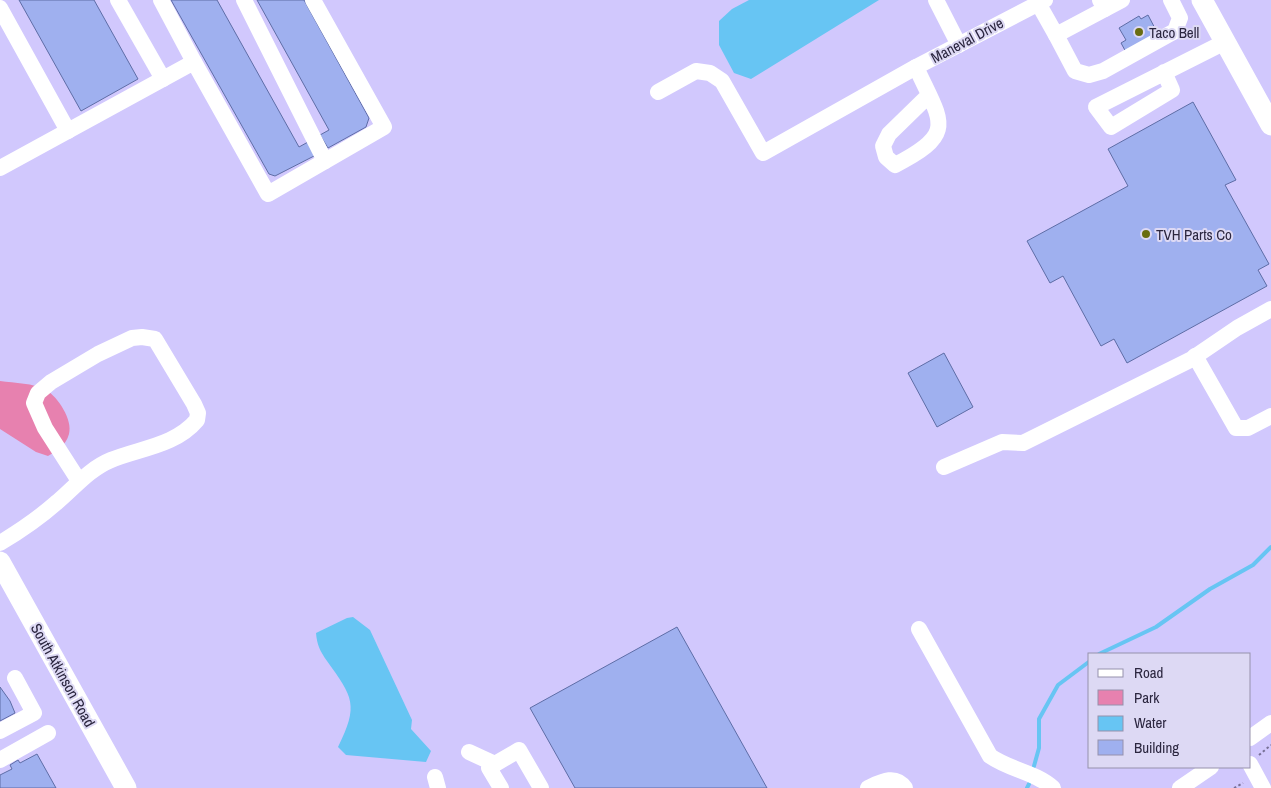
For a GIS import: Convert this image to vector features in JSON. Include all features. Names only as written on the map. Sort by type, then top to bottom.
[{"type":"main road","points":[[1202,0],[1271,125]]},
{"type":"main road","name":"South Atkinson Road","points":[[0,562],[126,788]]},
{"type":"street","points":[[118,0],[163,79]]},
{"type":"street","points":[[161,0],[268,194],[384,127],[313,0]]},
{"type":"street","points":[[244,0],[325,161]]},
{"type":"street","points":[[936,0],[959,45]]},
{"type":"street","points":[[1056,35],[1103,4],[1122,0]]},
{"type":"street","points":[[1042,2],[1056,35],[1075,71],[1089,75],[1103,71],[1175,31],[1180,18],[1171,0]]},
{"type":"street","name":"Maneval Drive","points":[[658,92],[696,71],[710,73],[722,81],[763,153],[916,67],[1042,2]]},
{"type":"street","points":[[0,8],[68,131]]},
{"type":"street","points":[[1164,72],[1225,42]]},
{"type":"street","points":[[0,168],[194,62]]},
{"type":"street","points":[[916,67],[929,95]]},
{"type":"street","points":[[944,468],[1002,442],[1023,443],[1195,356],[1237,328],[1271,309]]},
{"type":"street","points":[[0,543],[42,515],[79,481],[109,460],[157,446],[181,434],[197,420],[198,413],[194,404],[155,339],[142,336],[124,341],[58,377],[38,393],[34,403],[41,420],[79,481]]},
{"type":"street","points":[[1195,356],[1236,428],[1248,428],[1271,416]]},
{"type":"street","points":[[919,629],[990,756],[1044,780],[1053,788]]},
{"type":"street","points":[[0,732],[34,712],[15,678]]},
{"type":"street","points":[[1251,737],[1271,722]]},
{"type":"street","points":[[0,760],[48,733]]},
{"type":"street","points":[[501,788],[489,768],[519,750],[541,788]]},
{"type":"street","points":[[469,752],[495,764]]},
{"type":"street","points":[[1251,766],[1263,788]]},
{"type":"street","points":[[1180,788],[1210,768]]},
{"type":"street","points":[[868,788],[884,780],[894,780],[905,788]]},
{"type":"green space","points":[[0,381],[35,386],[51,393],[64,409],[69,422],[68,438],[61,447],[48,456],[36,452],[0,429]]},
{"type":"water","points":[[749,0],[879,0],[751,79],[734,73],[719,45],[719,21],[732,9]]},
{"type":"water","points":[[353,617],[370,630],[412,720],[411,729],[431,751],[426,762],[346,755],[338,747],[349,721],[350,702],[343,684],[321,651],[316,633]]},
{"type":"building","points":[[19,0],[94,0],[138,79],[81,111]]},
{"type":"building","points":[[171,0],[217,0],[299,147],[308,142],[316,155],[275,176],[269,174]]},
{"type":"building","points":[[257,0],[304,0],[369,118],[366,127],[328,148],[320,135],[329,130]]},
{"type":"building","name":"Taco Bell","points":[[1148,15],[1159,36],[1127,54],[1121,43],[1126,40],[1119,28],[1139,16],[1141,19]]},
{"type":"building","name":"TVH Parts Co","points":[[1193,102],[1236,180],[1225,185],[1269,264],[1258,270],[1267,286],[1127,363],[1114,339],[1101,346],[1063,276],[1050,283],[1027,241],[1128,186],[1108,149]]},
{"type":"building","points":[[944,353],[973,407],[937,427],[908,373]]},
{"type":"building","points":[[677,627],[767,788],[575,788],[530,708]]},
{"type":"building","points":[[0,687],[10,701],[15,713],[0,721]]},
{"type":"building","points":[[37,754],[56,788],[0,788],[0,775],[12,769],[10,765],[18,760],[20,763]]},
{"type":"waterway","points":[[1101,653],[1156,627],[1210,589],[1253,565],[1271,547]]},
{"type":"waterway","points":[[1034,766],[1039,748],[1039,719],[1058,685],[1088,662]]},
{"type":"waterway","points":[[1027,788],[1029,784]]},
{"type":"place","name":"Taco Bell","points":[[1139,32]]},
{"type":"place","name":"TVH Parts Co","points":[[1146,234]]}]
